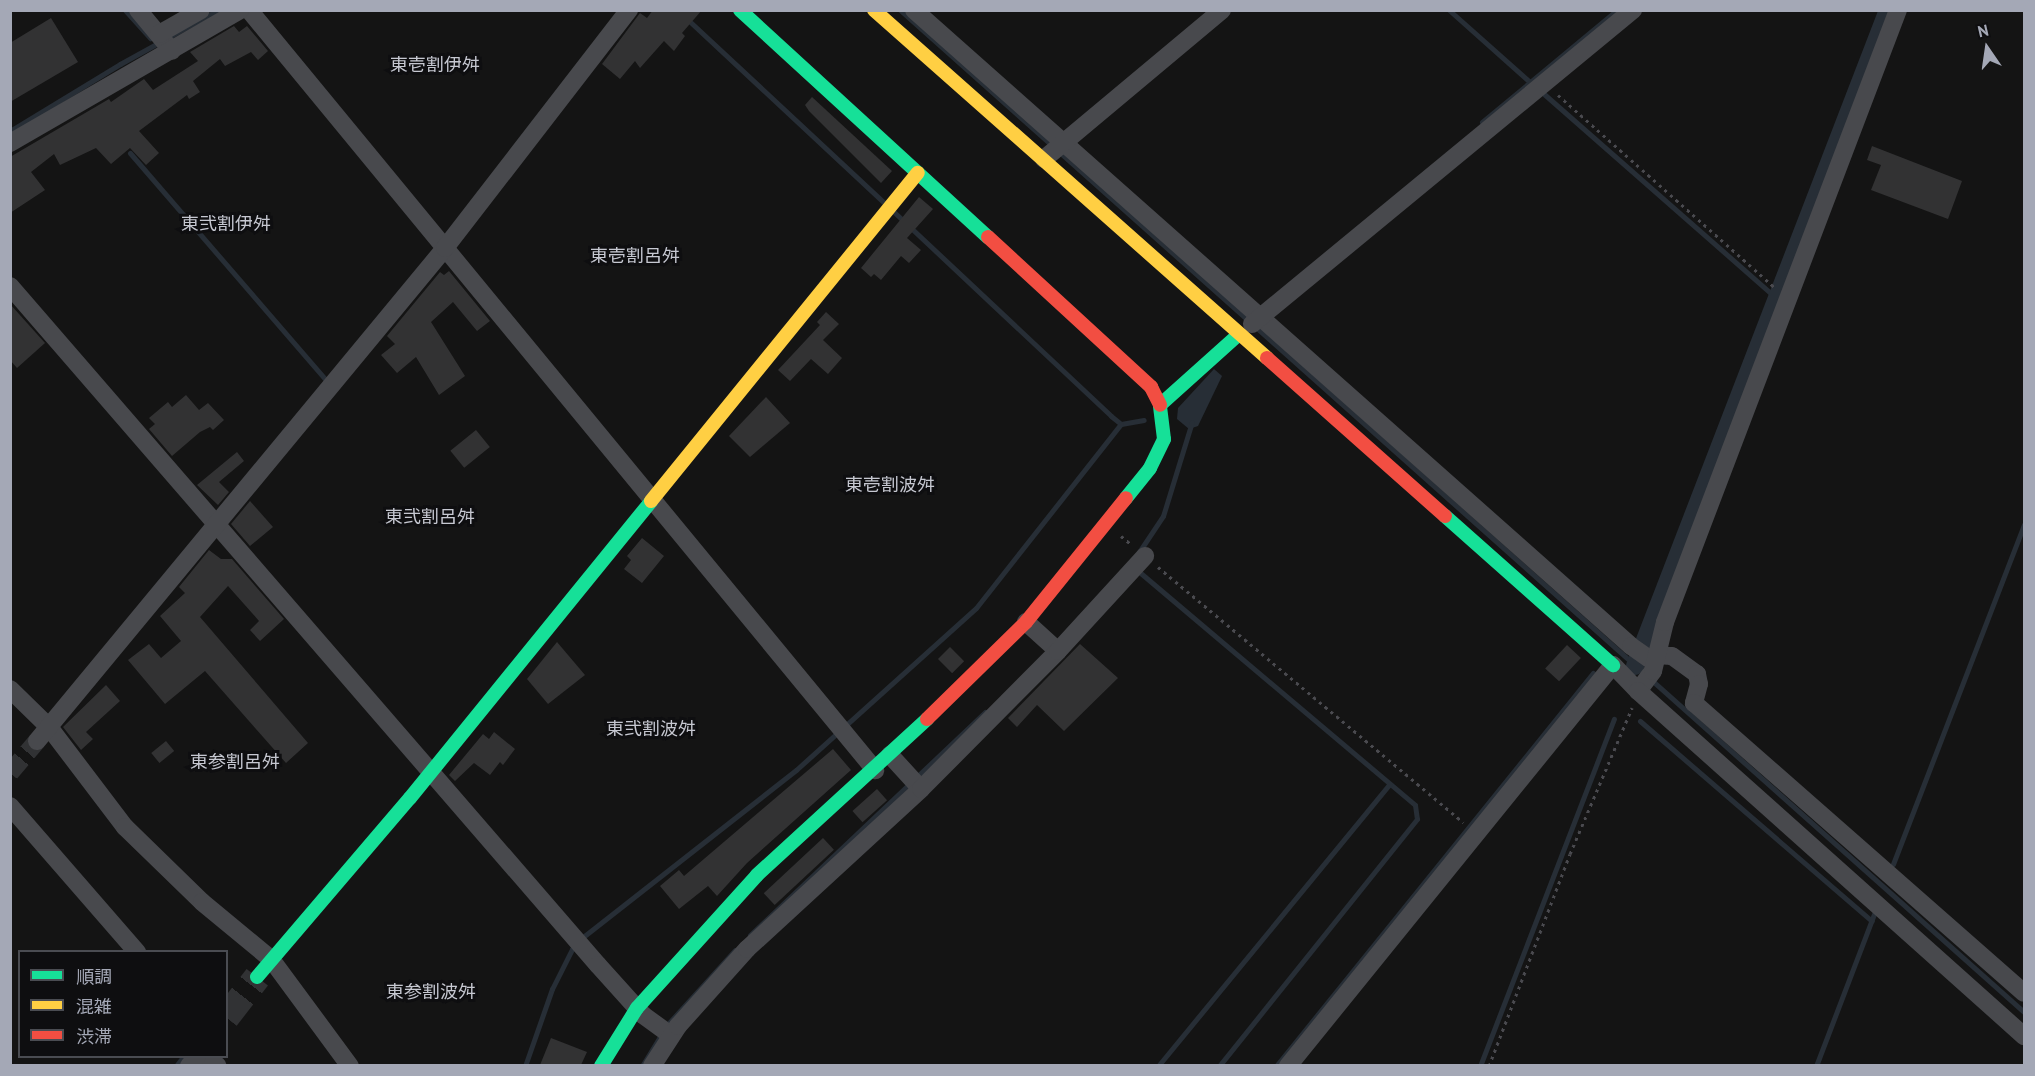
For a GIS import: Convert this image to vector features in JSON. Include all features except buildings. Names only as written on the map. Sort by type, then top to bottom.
[{"type":"street","points":[[138,10],[165,42]]},
{"type":"street","points":[[10,143],[165,42],[201,10]]},
{"type":"street","points":[[165,42],[240,10]]},
{"type":"street","points":[[249,10],[645,494],[875,770]]},
{"type":"street","points":[[43,734],[212,522],[442,245],[629,10]]},
{"type":"street","points":[[601,1065],[637,1008],[757,875],[891,755],[1026,622],[1150,468],[1164,440],[1160,405],[1151,387],[741,10]]},
{"type":"street","points":[[874,10],[1059,148],[1613,664],[1647,667],[1672,656],[1697,674],[1699,684],[1694,703],[1897,901],[2025,1036]]},
{"type":"street","points":[[915,10],[1059,148],[1250,325],[1647,667],[1897,901],[2025,993]]},
{"type":"street","points":[[1059,148],[1221,10]]},
{"type":"street","points":[[1160,405],[1250,325],[1633,10]]},
{"type":"street","points":[[1647,667],[1898,10]]},
{"type":"street","points":[[257,977],[429,767],[645,494],[918,173]]},
{"type":"street","points":[[10,286],[212,522],[429,767],[577,941],[637,1008],[666,1031]]},
{"type":"street","points":[[652,1065],[666,1031],[1138,564]]},
{"type":"street","points":[[1026,622],[1054,647]]},
{"type":"street","points":[[1288,1065],[1613,664]]},
{"type":"street","points":[[10,689],[43,734],[125,827],[202,902],[271,958],[350,1065]]},
{"type":"street","points":[[891,755],[916,784]]},
{"type":"street","points":[[10,806],[136,950]]},
{"type":"path","points":[[1545,83],[1778,290]]},
{"type":"path","points":[[1138,564],[1466,824]]},
{"type":"path","points":[[1489,1065],[1570,854],[1647,667]]},
{"type":"shaded area","points":[[1214,369],[1222,376],[1198,426],[1189,429],[1177,419],[1178,408]]},
{"type":"waterway","points":[[125,10],[150,38]]},
{"type":"waterway","points":[[10,131],[120,64],[218,10]]},
{"type":"waterway","points":[[900,10],[2024,1012]]},
{"type":"waterway","points":[[1449,10],[1531,83]]},
{"type":"waterway","points":[[1482,122],[1617,10]]},
{"type":"waterway","points":[[1635,666],[1888,10]]},
{"type":"waterway","points":[[686,18],[883,202]]},
{"type":"waterway","points":[[1544,94],[1777,299]]},
{"type":"waterway","points":[[130,153],[328,382]]},
{"type":"waterway","points":[[894,212],[1111,416],[1121,424],[1144,420]]},
{"type":"waterway","points":[[1139,552],[1163,516],[1192,422]]},
{"type":"waterway","points":[[525,1066],[552,989],[572,949],[583,937],[796,770],[976,608],[1121,424]]},
{"type":"waterway","points":[[1893,864],[2024,524]]},
{"type":"waterway","points":[[1137,570],[1415,805],[1417,819],[1219,1066]]},
{"type":"waterway","points":[[1276,1066],[1593,673]]},
{"type":"waterway","points":[[750,935],[985,712]]},
{"type":"waterway","points":[[1480,1066],[1614,719]]},
{"type":"waterway","points":[[1640,721],[1872,921]]},
{"type":"waterway","points":[[1158,1066],[1390,784]]},
{"type":"waterway","points":[[1816,1066],[1874,914]]},
{"type":"waterway","points":[[642,1066],[667,1025],[735,950]]},
{"type":"waterway","points":[[176,1066],[182,1058]]},
{"type":"tunnel","points":[[10,773],[37,741]]},
{"type":"tunnel","points":[[228,1014],[257,977]]},
{"type":"traffic: fast","points":[[740,10],[988,237]]},
{"type":"traffic: fast","points":[[1126,498],[1150,468],[1164,439],[1160,405],[1238,335]]},
{"type":"traffic: fast","points":[[257,977],[410,798],[651,501]]},
{"type":"traffic: fast","points":[[1445,516],[1613,665]]},
{"type":"traffic: fast","points":[[601,1066],[637,1008],[757,875],[927,719]]},
{"type":"traffic: slow","points":[[874,10],[1267,358]]},
{"type":"traffic: slow","points":[[651,501],[918,173]]},
{"type":"traffic: jam","points":[[988,237],[1151,387],[1160,405]]},
{"type":"traffic: jam","points":[[1267,358],[1445,516]]},
{"type":"traffic: jam","points":[[927,719],[1026,622],[1126,498]]},
{"type":"district","name":"東壱割伊舛","points":[[435,65]]},
{"type":"district","name":"東弐割伊舛","points":[[226,224]]},
{"type":"district","name":"東壱割呂舛","points":[[635,256]]},
{"type":"district","name":"東壱割波舛","points":[[890,485]]},
{"type":"district","name":"東弐割呂舛","points":[[430,517]]},
{"type":"district","name":"東弐割波舛","points":[[651,729]]},
{"type":"district","name":"東参割呂舛","points":[[235,762]]},
{"type":"district","name":"東参割波舛","points":[[431,992]]}]
